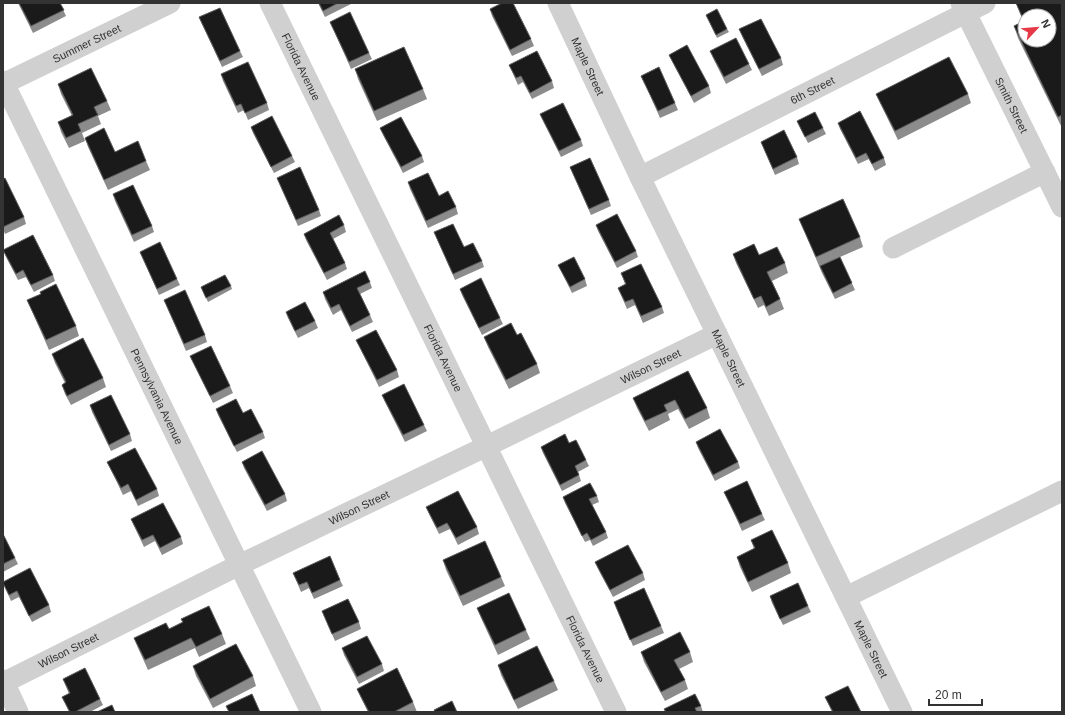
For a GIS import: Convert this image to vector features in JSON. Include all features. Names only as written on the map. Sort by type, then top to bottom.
[{"type":"street","name":"Summer Street","points":[[4,83],[170,3]]},
{"type":"street","name":"Florida Avenue","points":[[270,3],[616,712]]},
{"type":"street","name":"Maple Street","points":[[558,3],[640,176],[902,712]]},
{"type":"street","name":"6th Street","points":[[640,176],[963,8],[985,3]]},
{"type":"street","name":"Smith Street","points":[[963,8],[1062,207]]},
{"type":"street","name":"Pennsylvania Avenue","points":[[4,83],[311,712]]},
{"type":"street","points":[[893,248],[1045,172]]},
{"type":"street","name":"Wilson Street","points":[[3,682],[239,565],[717,334]]},
{"type":"street","points":[[846,597],[1062,491]]},
{"type":"street","points":[[3,682],[18,712]]},
{"type":"building","points":[[19,3],[60,3],[64,10],[31,26]]},
{"type":"building","points":[[319,3],[338,3],[323,11]]},
{"type":"building","points":[[502,3],[513,3],[531,39],[510,50],[490,9]]},
{"type":"building","points":[[1016,3],[1062,3],[1062,115],[1058,117],[1025,48],[1057,48],[1057,8],[1018,8]]},
{"type":"building","points":[[220,8],[240,51],[220,61],[199,17]]},
{"type":"building","points":[[717,9],[727,29],[716,35],[706,15]]},
{"type":"building","points":[[350,12],[369,53],[349,62],[330,22]]},
{"type":"building","points":[[761,19],[781,58],[759,69],[739,29]]},
{"type":"building","points":[[1017,24],[1017,32],[1014,26]]},
{"type":"building","points":[[736,38],[749,64],[724,77],[710,51]]},
{"type":"building","points":[[687,45],[709,86],[691,96],[669,55]]},
{"type":"building","points":[[404,47],[423,89],[374,111],[355,69]]},
{"type":"building","points":[[537,51],[552,81],[530,93],[521,76],[516,78],[509,65]]},
{"type":"building","points":[[949,57],[968,94],[895,131],[876,94]]},
{"type":"building","points":[[248,62],[267,103],[245,113],[241,104],[236,106],[221,74]]},
{"type":"building","points":[[659,67],[675,103],[658,111],[641,76]]},
{"type":"building","points":[[91,68],[107,101],[94,107],[98,115],[78,124],[81,131],[66,138],[58,122],[73,115],[58,84]]},
{"type":"building","points":[[563,103],[581,140],[559,151],[540,114]]},
{"type":"building","points":[[860,111],[884,158],[872,164],[866,153],[856,158],[838,123]]},
{"type":"building","points":[[815,112],[823,128],[805,137],[797,121]]},
{"type":"building","points":[[272,116],[292,156],[271,167],[251,127]]},
{"type":"building","points":[[401,117],[422,156],[401,167],[380,128]]},
{"type":"building","points":[[104,128],[115,152],[138,141],[146,161],[104,180],[85,138]]},
{"type":"building","points":[[784,130],[797,157],[773,169],[761,142]]},
{"type":"building","points":[[590,158],[609,200],[589,209],[570,167]]},
{"type":"building","points":[[300,167],[319,210],[296,220],[277,178]]},
{"type":"building","points":[[428,173],[439,196],[448,191],[456,207],[426,221],[408,182]]},
{"type":"building","points":[[5,178],[24,217],[3,227],[3,179]]},
{"type":"building","points":[[133,185],[152,226],[132,235],[113,194]]},
{"type":"building","points":[[843,199],[860,237],[816,257],[799,219]]},
{"type":"building","points":[[617,214],[636,251],[615,262],[596,225]]},
{"type":"building","points":[[339,215],[344,225],[330,233],[345,263],[324,273],[304,234]]},
{"type":"building","points":[[453,224],[464,247],[473,243],[482,261],[453,274],[434,232]]},
{"type":"building","points":[[33,235],[53,275],[31,285],[23,270],[16,274],[3,250]]},
{"type":"building","points":[[160,242],[177,279],[157,289],[140,252]]},
{"type":"building","points":[[754,244],[759,255],[777,247],[785,263],[767,272],[780,299],[766,307],[761,296],[754,299],[733,254]]},
{"type":"building","points":[[574,257],[585,279],[570,287],[558,265]]},
{"type":"building","points":[[840,257],[852,283],[833,293],[820,266]]},
{"type":"building","points":[[641,264],[662,307],[641,316],[633,299],[625,302],[618,288],[626,284],[621,273]]},
{"type":"building","points":[[365,271],[370,282],[357,288],[370,315],[350,326],[339,304],[331,308],[323,292]]},
{"type":"building","points":[[225,275],[231,286],[206,298],[201,287]]},
{"type":"building","points":[[481,278],[500,318],[479,328],[460,289]]},
{"type":"building","points":[[56,284],[76,326],[46,340],[27,300],[41,294],[40,292]]},
{"type":"building","points":[[185,290],[205,335],[184,344],[164,300]]},
{"type":"building","points":[[305,302],[315,321],[295,331],[286,312]]},
{"type":"building","points":[[511,323],[517,335],[521,333],[537,364],[506,380],[484,337]]},
{"type":"building","points":[[376,330],[397,370],[377,380],[356,340]]},
{"type":"building","points":[[83,338],[103,378],[67,396],[62,385],[66,382],[52,354]]},
{"type":"building","points":[[211,346],[230,386],[210,396],[190,356]]},
{"type":"building","points":[[688,371],[707,408],[685,419],[675,400],[664,405],[667,411],[645,421],[633,398]]},
{"type":"building","points":[[404,384],[424,425],[403,435],[382,395]]},
{"type":"building","points":[[111,395],[130,434],[109,445],[90,405]]},
{"type":"building","points":[[236,399],[243,413],[251,409],[263,432],[234,446],[216,409]]},
{"type":"building","points":[[720,429],[738,462],[713,475],[696,442]]},
{"type":"building","points":[[565,434],[569,443],[576,440],[586,460],[575,466],[579,475],[560,485],[541,447]]},
{"type":"building","points":[[135,448],[157,489],[136,500],[128,484],[121,488],[107,462]]},
{"type":"building","points":[[262,451],[285,494],[265,505],[242,462]]},
{"type":"building","points":[[747,481],[762,514],[740,524],[724,492]]},
{"type":"building","points":[[590,483],[597,496],[589,499],[606,532],[591,540],[587,533],[582,536],[563,497]]},
{"type":"building","points":[[458,491],[477,527],[456,538],[447,523],[437,528],[426,507]]},
{"type":"building","points":[[163,503],[181,537],[160,548],[153,535],[142,540],[131,519]]},
{"type":"building","points":[[772,530],[788,563],[748,582],[737,557],[755,548],[751,540]]},
{"type":"building","points":[[3,534],[15,558],[3,564]]},
{"type":"building","points":[[485,541],[501,577],[460,596],[443,560]]},
{"type":"building","points":[[628,545],[643,573],[610,590],[595,562]]},
{"type":"building","points":[[330,556],[340,580],[312,593],[307,582],[299,585],[293,573]]},
{"type":"building","points":[[30,568],[49,605],[29,616],[17,591],[9,595],[3,582]]},
{"type":"building","points":[[798,583],[808,606],[780,619],[770,596]]},
{"type":"building","points":[[644,588],[661,626],[630,640],[614,602]]},
{"type":"building","points":[[509,593],[526,630],[495,645],[477,608]]},
{"type":"building","points":[[348,599],[359,622],[332,634],[322,611]]},
{"type":"building","points":[[209,606],[222,634],[196,647],[191,638],[145,660],[134,638],[166,623],[169,629],[183,622],[181,619]]},
{"type":"building","points":[[680,632],[690,652],[674,660],[685,680],[661,692],[641,652]]},
{"type":"building","points":[[367,636],[382,664],[357,677],[342,648]]},
{"type":"building","points":[[236,644],[253,676],[210,699],[193,666]]},
{"type":"building","points":[[537,646],[554,681],[514,700],[498,665]]},
{"type":"building","points":[[85,668],[100,699],[75,712],[70,712],[62,697],[70,693],[63,679]]},
{"type":"building","points":[[397,668],[413,702],[394,712],[369,712],[357,689]]},
{"type":"building","points":[[848,686],[861,712],[833,712],[825,697]]},
{"type":"building","points":[[252,694],[260,712],[229,712],[226,706]]},
{"type":"building","points":[[695,694],[701,706],[695,708],[697,712],[666,712],[664,709]]},
{"type":"building","points":[[452,701],[457,712],[435,712],[434,710]]},
{"type":"building","points":[[112,705],[115,712],[97,712]]}]
